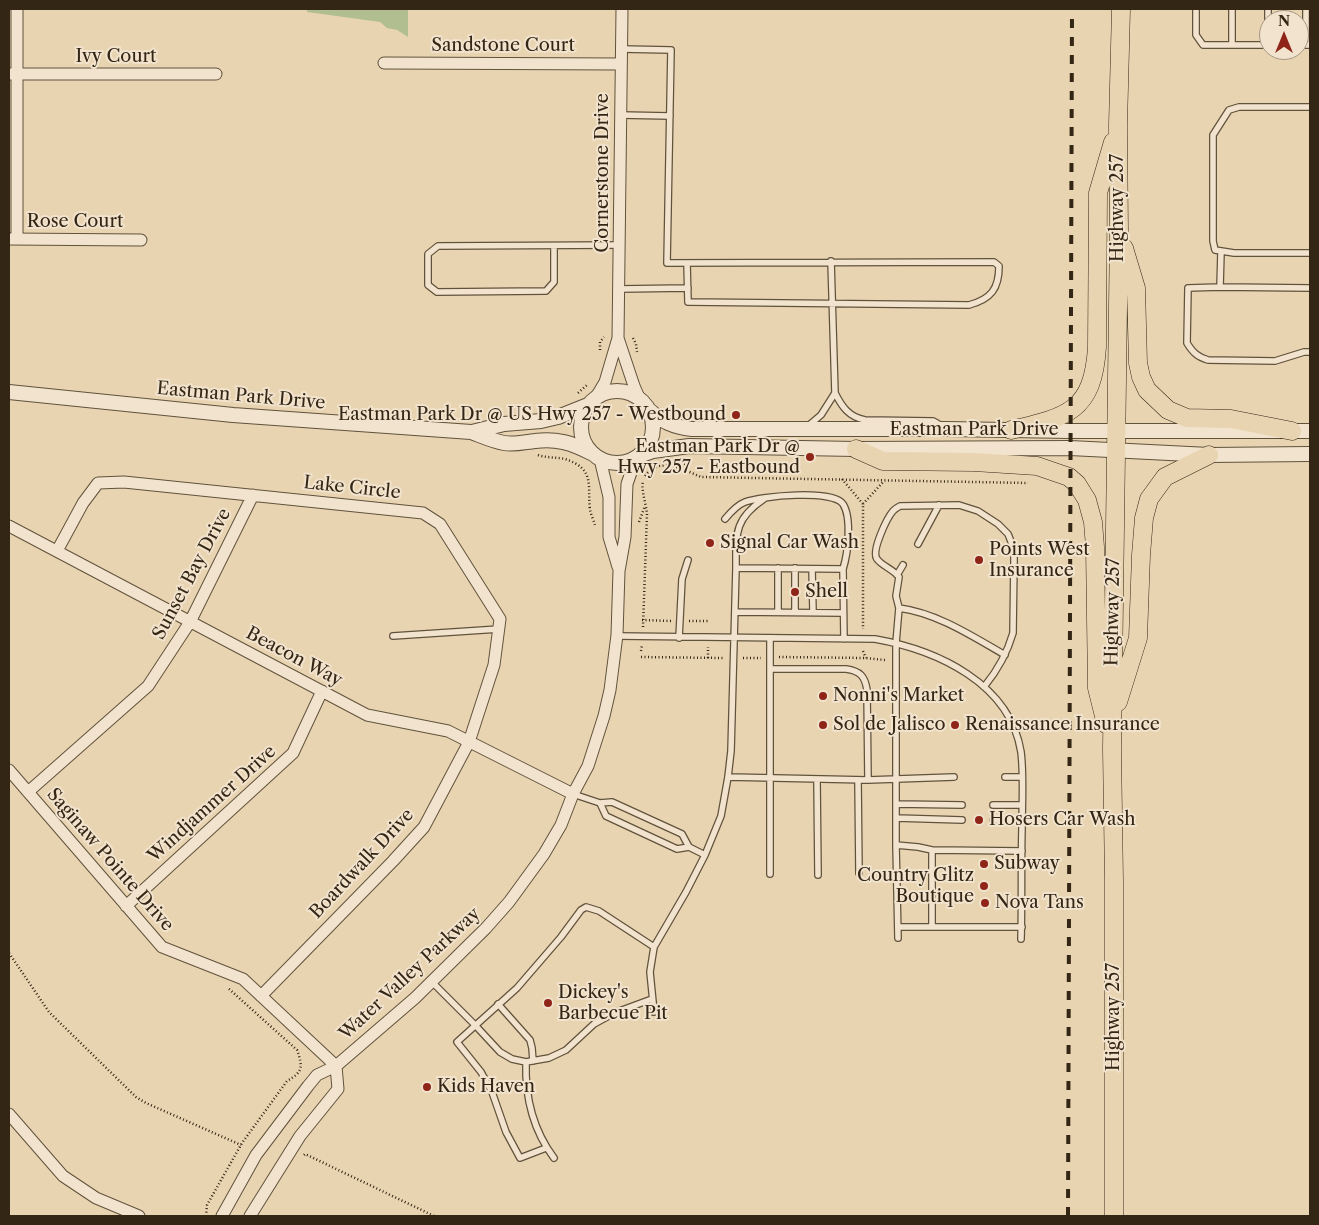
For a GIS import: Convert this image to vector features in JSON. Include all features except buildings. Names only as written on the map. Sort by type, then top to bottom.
[{"type":"main road","name":"Highway 257","points":[[1114,1216],[1112,719],[1119,232],[1118,125],[1121,9]]},
{"type":"main road","points":[[1011,430],[1045,422],[1070,412],[1083,400],[1089,390],[1096,364],[1097,347],[1098,193],[1118,125]]},
{"type":"main road","points":[[1119,232],[1136,288],[1138,363],[1141,377],[1147,390],[1168,410],[1187,418],[1231,419],[1292,431]]},
{"type":"main road","points":[[856,449],[883,461],[974,462],[1037,466],[1069,477],[1077,484],[1087,500],[1093,522],[1097,688],[1112,749]]},
{"type":"main road","points":[[1112,719],[1138,638],[1141,555],[1144,518],[1149,499],[1165,477],[1209,455]]},
{"type":"street","points":[[13,239],[13,74],[16,9]]},
{"type":"street","name":"Cornerstone Drive","points":[[592,401],[605,382],[618,338],[622,9]]},
{"type":"street","name":"Sandstone Court","points":[[384,63],[621,64]]},
{"type":"street","name":"Ivy Court","points":[[13,74],[216,74]]},
{"type":"street","name":"Rose Court","points":[[13,239],[141,240]]},
{"type":"street","name":"Cornerstone Drive","points":[[618,338],[634,386],[644,405]]},
{"type":"street","points":[[619,391],[630,394],[644,405],[652,419],[653,429],[651,439],[638,457],[624,463],[612,463],[595,456],[584,445],[580,424],[583,414],[592,401],[607,392],[619,391]]},
{"type":"street","name":"Eastman Park Drive","points":[[9,392],[233,415],[471,432],[504,443],[560,441],[577,446],[595,456]]},
{"type":"street","name":"Eastman Park Drive","points":[[471,432],[504,424],[541,421],[558,417],[592,401]]},
{"type":"street","name":"Eastman Park Drive","points":[[644,405],[659,419],[674,427],[692,430],[1310,431]]},
{"type":"street","name":"Eastman Park Drive","points":[[638,457],[653,451],[689,446],[856,449],[1115,449],[1209,455],[1310,454]]},
{"type":"street","name":"Water Valley Parkway","points":[[595,456],[609,497],[610,537],[619,571]]},
{"type":"street","name":"Water Valley Parkway","points":[[222,1216],[243,1176],[279,1123],[317,1076],[336,1066],[432,982],[486,928],[509,902],[544,854],[561,825],[573,794],[588,766],[604,716],[615,661],[619,571],[625,537],[627,484],[638,457]]},
{"type":"street","name":"Lake Circle","points":[[57,551],[83,503],[98,483],[124,482],[423,513],[440,524],[500,620],[494,665],[469,742]]},
{"type":"street","name":"Sunset Bay Drive","points":[[28,792],[148,686],[190,622],[253,495]]},
{"type":"street","name":"Beacon Way","points":[[9,526],[367,715],[448,732],[573,794]]},
{"type":"street","name":"Windjammer Drive","points":[[126,906],[293,753],[322,691]]},
{"type":"street","name":"Boardwalk Drive","points":[[261,996],[394,862],[424,827],[469,742]]},
{"type":"street","name":"Saginaw Pointe Drive","points":[[9,770],[162,947],[243,979],[336,1066]]},
{"type":"street","name":"Water Valley Parkway","points":[[250,1216],[300,1136],[338,1089],[336,1066]]},
{"type":"street","points":[[9,1114],[63,1176],[96,1198],[139,1216]]},
{"type":"lane","points":[[1196,9],[1196,35],[1203,45],[1259,45]]},
{"type":"lane","points":[[1232,9],[1232,45]]},
{"type":"lane","points":[[621,49],[671,50],[667,263],[994,262],[999,266],[999,278],[994,291],[982,301],[969,305],[688,302],[687,263]]},
{"type":"lane","points":[[1310,107],[1239,106],[1229,110],[1213,135],[1213,241],[1215,250],[1234,253],[1310,253]]},
{"type":"lane","points":[[620,115],[670,116]]},
{"type":"lane","points":[[554,246],[554,282],[546,290],[437,292],[428,284],[428,254],[438,246],[620,245]]},
{"type":"lane","points":[[1220,287],[1221,252]]},
{"type":"lane","points":[[831,261],[835,393],[841,405],[856,418],[864,420],[933,421],[946,429]]},
{"type":"lane","points":[[619,289],[688,288]]},
{"type":"lane","points":[[1310,288],[1188,288],[1187,343],[1198,357],[1208,360],[1275,361],[1310,352]]},
{"type":"lane","points":[[804,429],[821,415],[835,393]]},
{"type":"lane","points":[[724,519],[743,502],[766,498],[821,494],[836,498],[843,503],[848,520],[847,556],[843,569],[844,639]]},
{"type":"lane","points":[[654,1012],[650,972],[654,947],[686,892],[722,816],[731,751],[737,534],[741,521],[750,508],[766,498]]},
{"type":"lane","points":[[898,938],[896,643],[899,608],[896,596],[899,577],[877,560],[875,554],[876,544],[894,510],[906,505],[958,504],[970,507],[998,524],[1008,534],[1014,549],[1015,593],[1013,633],[997,671],[984,687]]},
{"type":"lane","points":[[918,544],[939,505]]},
{"type":"lane","points":[[679,638],[682,579],[688,560]]},
{"type":"lane","points":[[897,575],[903,566]]},
{"type":"lane","points":[[736,568],[843,569]]},
{"type":"lane","points":[[778,568],[778,612]]},
{"type":"lane","points":[[794,568],[795,612]]},
{"type":"lane","points":[[812,569],[813,612]]},
{"type":"lane","points":[[899,608],[916,611],[943,621],[1005,655]]},
{"type":"lane","points":[[735,612],[844,613]]},
{"type":"lane","points":[[394,636],[499,629]]},
{"type":"lane","points":[[617,636],[875,639],[922,651],[963,670],[993,695],[1012,722],[1021,753],[1021,938]]},
{"type":"lane","points":[[770,638],[770,874]]},
{"type":"lane","points":[[770,669],[846,669],[858,671],[863,675],[868,690],[868,780]]},
{"type":"lane","points":[[728,777],[817,780],[954,777]]},
{"type":"lane","points":[[1005,777],[1022,777]]},
{"type":"lane","points":[[817,780],[818,875]]},
{"type":"lane","points":[[858,780],[859,873]]},
{"type":"lane","points":[[573,794],[600,804],[612,802],[682,834],[689,847],[705,855]]},
{"type":"lane","points":[[600,804],[606,816],[677,849],[689,847]]},
{"type":"lane","points":[[896,804],[962,805]]},
{"type":"lane","points":[[993,805],[1022,805]]},
{"type":"lane","points":[[896,818],[962,820]]},
{"type":"lane","points":[[993,820],[1022,821]]},
{"type":"lane","points":[[896,845],[932,850],[1022,851]]},
{"type":"lane","points":[[932,850],[932,927]]},
{"type":"lane","points":[[546,1148],[520,1158],[506,1132],[492,1092],[480,1072],[457,1042],[523,981],[561,937],[581,910],[586,907],[599,911],[654,947]]},
{"type":"lane","points":[[898,927],[1022,927]]},
{"type":"lane","points":[[432,982],[500,1052],[512,1059],[530,1062],[549,1058],[566,1050],[594,1024],[614,1013],[652,999]]},
{"type":"lane","points":[[498,1004],[530,1040],[530,1062],[526,1083],[530,1110],[546,1148],[554,1158]]},
{"type":"path","points":[[600,342],[600,356]]},
{"type":"path","points":[[636,344],[637,354]]},
{"type":"path","points":[[573,396],[591,381]]},
{"type":"path","points":[[557,458],[567,460],[578,466],[589,478],[590,512]]},
{"type":"path","points":[[842,479],[863,504],[863,629]]},
{"type":"path","points":[[863,504],[885,480]]},
{"type":"path","points":[[642,620],[674,621]]},
{"type":"path","points":[[688,621],[708,621]]},
{"type":"path","points":[[708,650],[708,658]]},
{"type":"path","points":[[863,651],[866,658]]},
{"type":"path","points":[[641,657],[723,658]]},
{"type":"path","points":[[743,658],[761,658]]},
{"type":"path","points":[[9,953],[49,1012],[136,1097],[241,1145]]},
{"type":"path","points":[[206,1216],[207,1205],[241,1145],[287,1081],[296,1076],[302,1068],[302,1061],[297,1050],[223,983]]},
{"type":"path","points":[[300,1161],[305,1154],[434,1216]]},
{"type":"green space","points":[[307,9],[408,9],[408,37],[397,30],[387,28],[380,22],[307,12]]},
{"type":"railway","points":[[1068,1216],[1072,9]]},
{"type":"place","name":"Eastman Park Dr @ US Hwy 257 - Westbound","points":[[736,415]]},
{"type":"place","name":"Eastman Park Dr @ Hwy 257 - Eastbound","points":[[810,457]]},
{"type":"place","name":"Signal Car Wash","points":[[710,543]]},
{"type":"place","name":"Points West Insurance","points":[[979,560]]},
{"type":"place","name":"Shell","points":[[795,592]]},
{"type":"place","name":"Nonni's Market","points":[[823,696]]},
{"type":"place","name":"Sol de Jalisco","points":[[823,725]]},
{"type":"place","name":"Renaissance Insurance","points":[[955,725]]},
{"type":"place","name":"Hosers Car Wash","points":[[979,820]]},
{"type":"place","name":"Subway","points":[[984,864]]},
{"type":"place","name":"Country Glitz Boutique","points":[[984,886]]},
{"type":"place","name":"Nova Tans","points":[[985,903]]},
{"type":"place","name":"Dickey's Barbecue Pit","points":[[548,1003]]},
{"type":"place","name":"Kids Haven","points":[[427,1087]]}]
